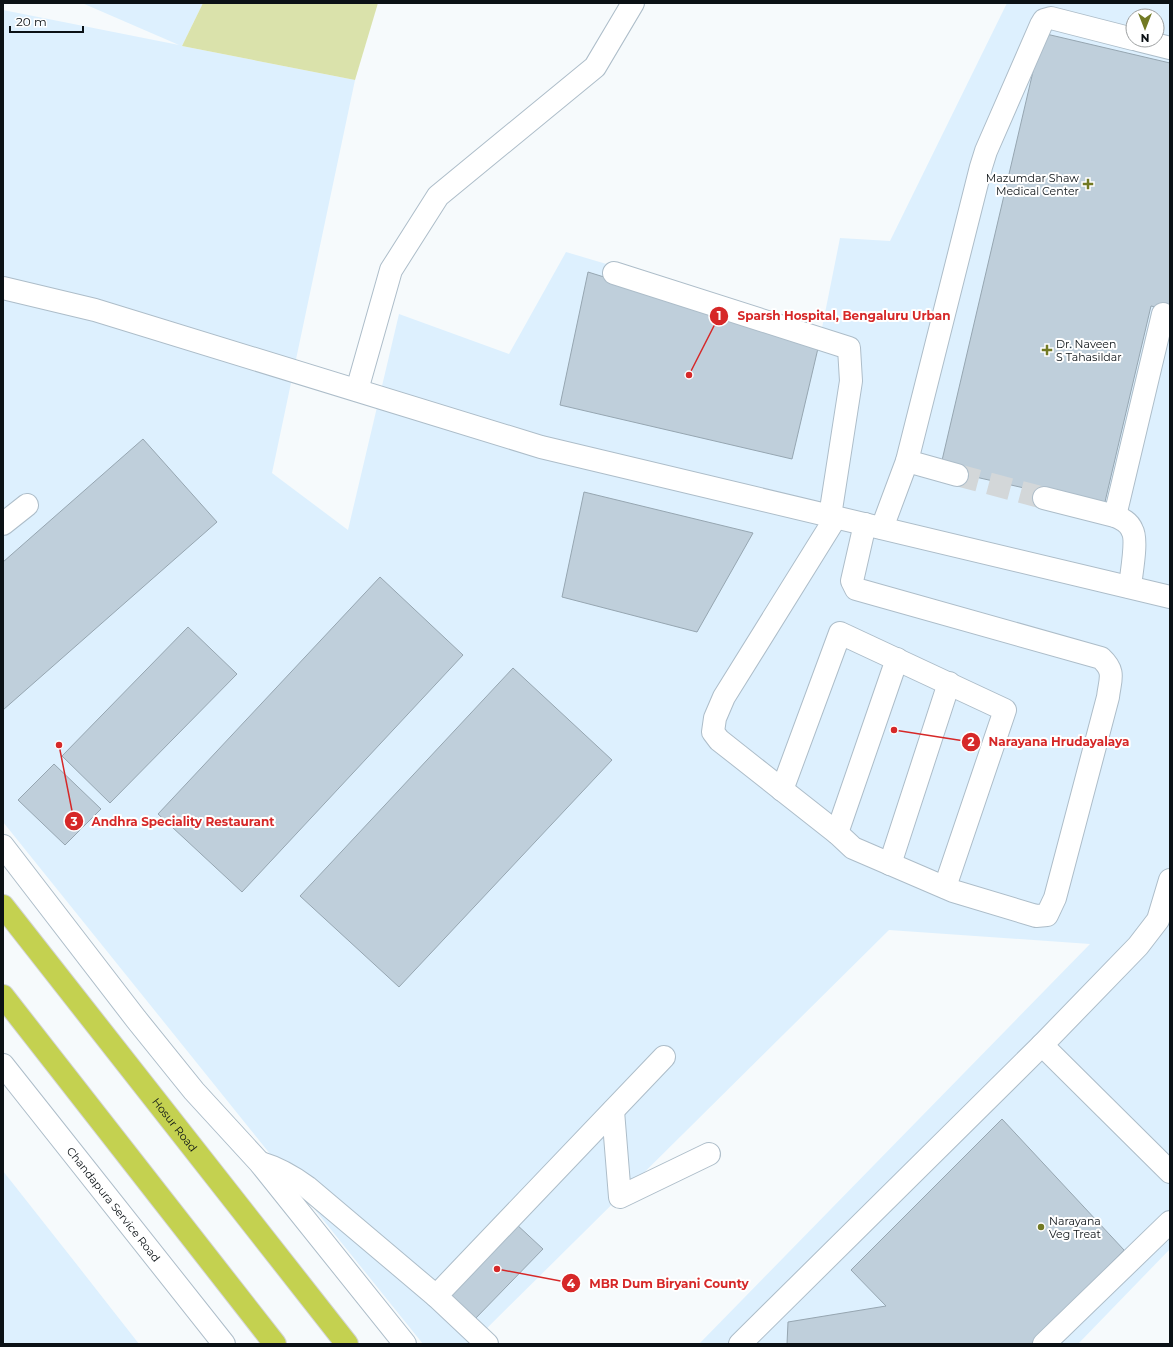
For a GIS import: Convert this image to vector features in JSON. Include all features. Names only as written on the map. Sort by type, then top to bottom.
[{"type":"highway","name":"Hosur Road","points":[[3,906],[347,1344]]},
{"type":"highway","points":[[3,996],[275,1344]]},
{"type":"street","points":[[357,390],[391,270],[438,196],[596,67],[633,3]]},
{"type":"street","points":[[614,273],[850,348],[851,381],[833,517],[724,697],[714,718],[713,732],[718,740],[837,833],[853,848],[945,887],[1036,916],[1047,915],[1055,898],[1108,697],[1111,678],[1109,666],[1101,658],[856,590],[852,581],[874,526],[907,461],[981,167],[986,151],[1041,24],[1044,20],[1052,18],[1125,37]]},
{"type":"street","points":[[3,288],[95,310],[541,447],[1170,596]]},
{"type":"street","points":[[1115,516],[1163,314]]},
{"type":"street","points":[[907,461],[957,475]]},
{"type":"street","points":[[1044,498],[1115,516],[1126,521],[1132,529],[1135,537],[1130,587]]},
{"type":"street","points":[[3,524],[27,504]]},
{"type":"street","points":[[782,790],[840,633],[1005,710],[945,887]]},
{"type":"street","points":[[837,833],[897,659]]},
{"type":"street","points":[[890,864],[949,683]]},
{"type":"street","points":[[3,846],[194,1091],[260,1162],[405,1344]]},
{"type":"street","points":[[740,1344],[1042,1045],[1138,946],[1158,920],[1170,880]]},
{"type":"street","points":[[1042,1045],[1170,1172]]},
{"type":"street","points":[[436,1296],[664,1057]]},
{"type":"street","name":"Chandapura Service Road","points":[[3,1064],[224,1344]]},
{"type":"street","points":[[612,1111],[620,1197],[709,1154]]},
{"type":"street","points":[[260,1162],[292,1176],[306,1187],[436,1296],[487,1344]]},
{"type":"street","points":[[1044,1344],[1170,1222]]},
{"type":"shaded area","points":[[82,3],[203,3],[182,46],[355,80],[272,473],[348,530],[399,314],[509,354],[566,252],[822,328],[840,238],[890,241],[1007,3],[1170,3],[1170,1249],[1078,1344],[699,1344],[1090,944],[889,930],[471,1344],[423,1344],[3,822],[3,10],[179,45]]},
{"type":"shaded area","points":[[3,1171],[74,1261],[139,1344],[3,1344]]},
{"type":"green space","points":[[203,3],[378,3],[355,80],[182,46]]},
{"type":"building","name":"Mazumdar Shaw Medical Center","points":[[1042,33],[1170,63],[1170,310],[1151,306],[1104,506],[940,469]]},
{"type":"building","points":[[588,272],[819,344],[792,459],[560,405]]},
{"type":"building","points":[[143,439],[217,522],[3,710],[3,562]]},
{"type":"building","points":[[584,492],[753,533],[697,632],[562,597]]},
{"type":"building","points":[[380,577],[463,655],[242,892],[158,814]]},
{"type":"building","points":[[188,627],[237,674],[110,803],[62,756]]},
{"type":"building","points":[[513,668],[612,760],[399,987],[300,896]]},
{"type":"building","points":[[54,764],[101,809],[65,845],[18,800]]},
{"type":"building","points":[[1002,1119],[1124,1250],[1031,1344],[787,1344],[788,1322],[886,1306],[851,1270]]},
{"type":"building","points":[[515,1223],[543,1249],[474,1320],[447,1293]]},
{"type":"tunnel","points":[[957,475],[1044,498]]},
{"type":"place","name":"Mazumdar Shaw Medical Center","points":[[1088,184]]},
{"type":"place","name":"Dr. Naveen S Tahasildar","points":[[1047,350]]},
{"type":"place","name":"Sparsh Hospital, Bengaluru Urban","points":[[689,375]]},
{"type":"place","name":"Narayana Hrudayalaya","points":[[894,730]]},
{"type":"place","name":"Andhra Speciality Restaurant","points":[[59,745]]},
{"type":"place","name":"Narayana Veg Treat","points":[[1041,1227]]},
{"type":"place","name":"MBR Dum Biryani County","points":[[497,1269]]}]
